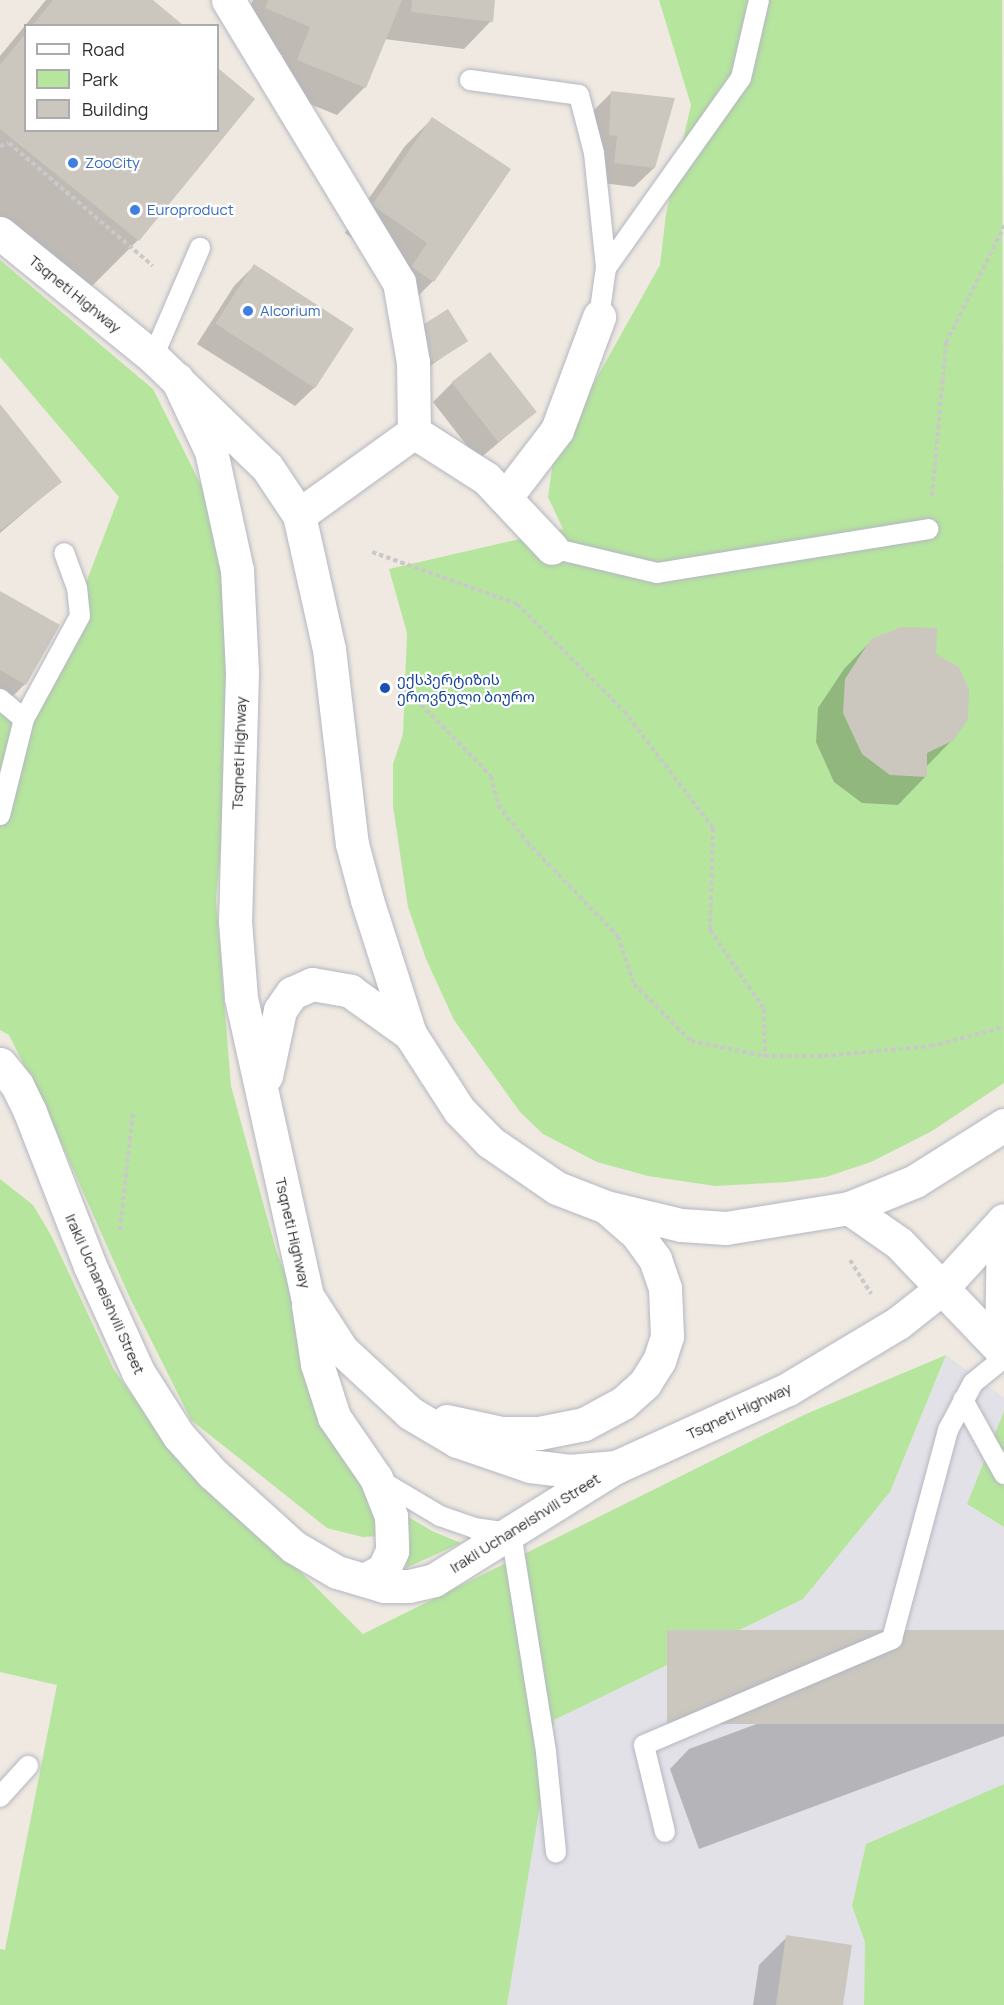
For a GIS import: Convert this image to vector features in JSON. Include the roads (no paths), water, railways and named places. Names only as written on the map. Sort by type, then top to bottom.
[{"type":"main road","points":[[228,0],[399,282],[413,362],[414,432]]},
{"type":"main road","name":"Tsqneti Highway","points":[[0,234],[153,357],[177,379],[267,467],[298,515],[329,649],[352,844],[410,1035],[459,1110],[490,1142],[557,1188],[606,1207],[681,1225],[726,1227],[849,1208],[915,1180],[1004,1125]]},
{"type":"main road","points":[[505,498],[556,430],[598,316]]},
{"type":"main road","name":"Tsqneti Highway","points":[[177,379],[211,451],[237,570],[242,673],[235,921],[242,998],[307,1296],[342,1350],[410,1413],[457,1442],[497,1458],[568,1471],[616,1467],[788,1389],[898,1323],[941,1289],[1004,1220]]},
{"type":"main road","points":[[414,432],[486,478],[552,548]]},
{"type":"main road","points":[[298,515],[414,432]]},
{"type":"main road","points":[[264,1093],[280,1010],[292,993],[312,984],[350,991],[410,1035]]},
{"type":"main road","name":"Irakli Uchaneishvili Street","points":[[0,1064],[17,1085],[30,1112],[90,1266],[138,1372],[186,1443],[212,1473],[294,1547],[337,1572],[384,1586],[409,1586],[434,1580],[616,1467]]},
{"type":"main road","points":[[410,1413],[501,1432],[539,1433],[584,1424],[623,1403],[645,1383],[659,1361],[667,1336],[669,1311],[665,1288],[655,1259],[637,1234],[606,1207]]},
{"type":"main road","points":[[849,1208],[899,1243],[1003,1354]]},
{"type":"main road","points":[[1003,1354],[1004,1220]]},
{"type":"main road","points":[[307,1296],[317,1364],[334,1417],[376,1478],[391,1516],[392,1551],[383,1570],[364,1580]]},
{"type":"lane","points":[[606,268],[741,78],[759,0]]},
{"type":"lane","points":[[470,80],[579,95],[594,153],[606,268],[598,316]]},
{"type":"lane","points":[[153,357],[200,248]]},
{"type":"lane","points":[[552,548],[657,573],[928,529]]},
{"type":"lane","points":[[0,815],[24,719],[80,616],[77,588],[64,553]]},
{"type":"lane","points":[[0,699],[24,719]]},
{"type":"lane","points":[[665,1832],[644,1744],[892,1639],[948,1430],[973,1383],[1003,1354]]},
{"type":"lane","points":[[963,1400],[1004,1474]]},
{"type":"lane","points":[[376,1478],[440,1516],[474,1528],[510,1533],[546,1752],[556,1853]]},
{"type":"lane","points":[[0,1797],[28,1766]]},
{"type":"place","name":"ZooCity","points":[[73,163]]},
{"type":"place","name":"Europroduct","points":[[135,210]]},
{"type":"place","name":"Alcorium","points":[[248,311]]},
{"type":"place","name":"ექსპერტიზის ეროვნული ბიურო","points":[[385,688]]}]
